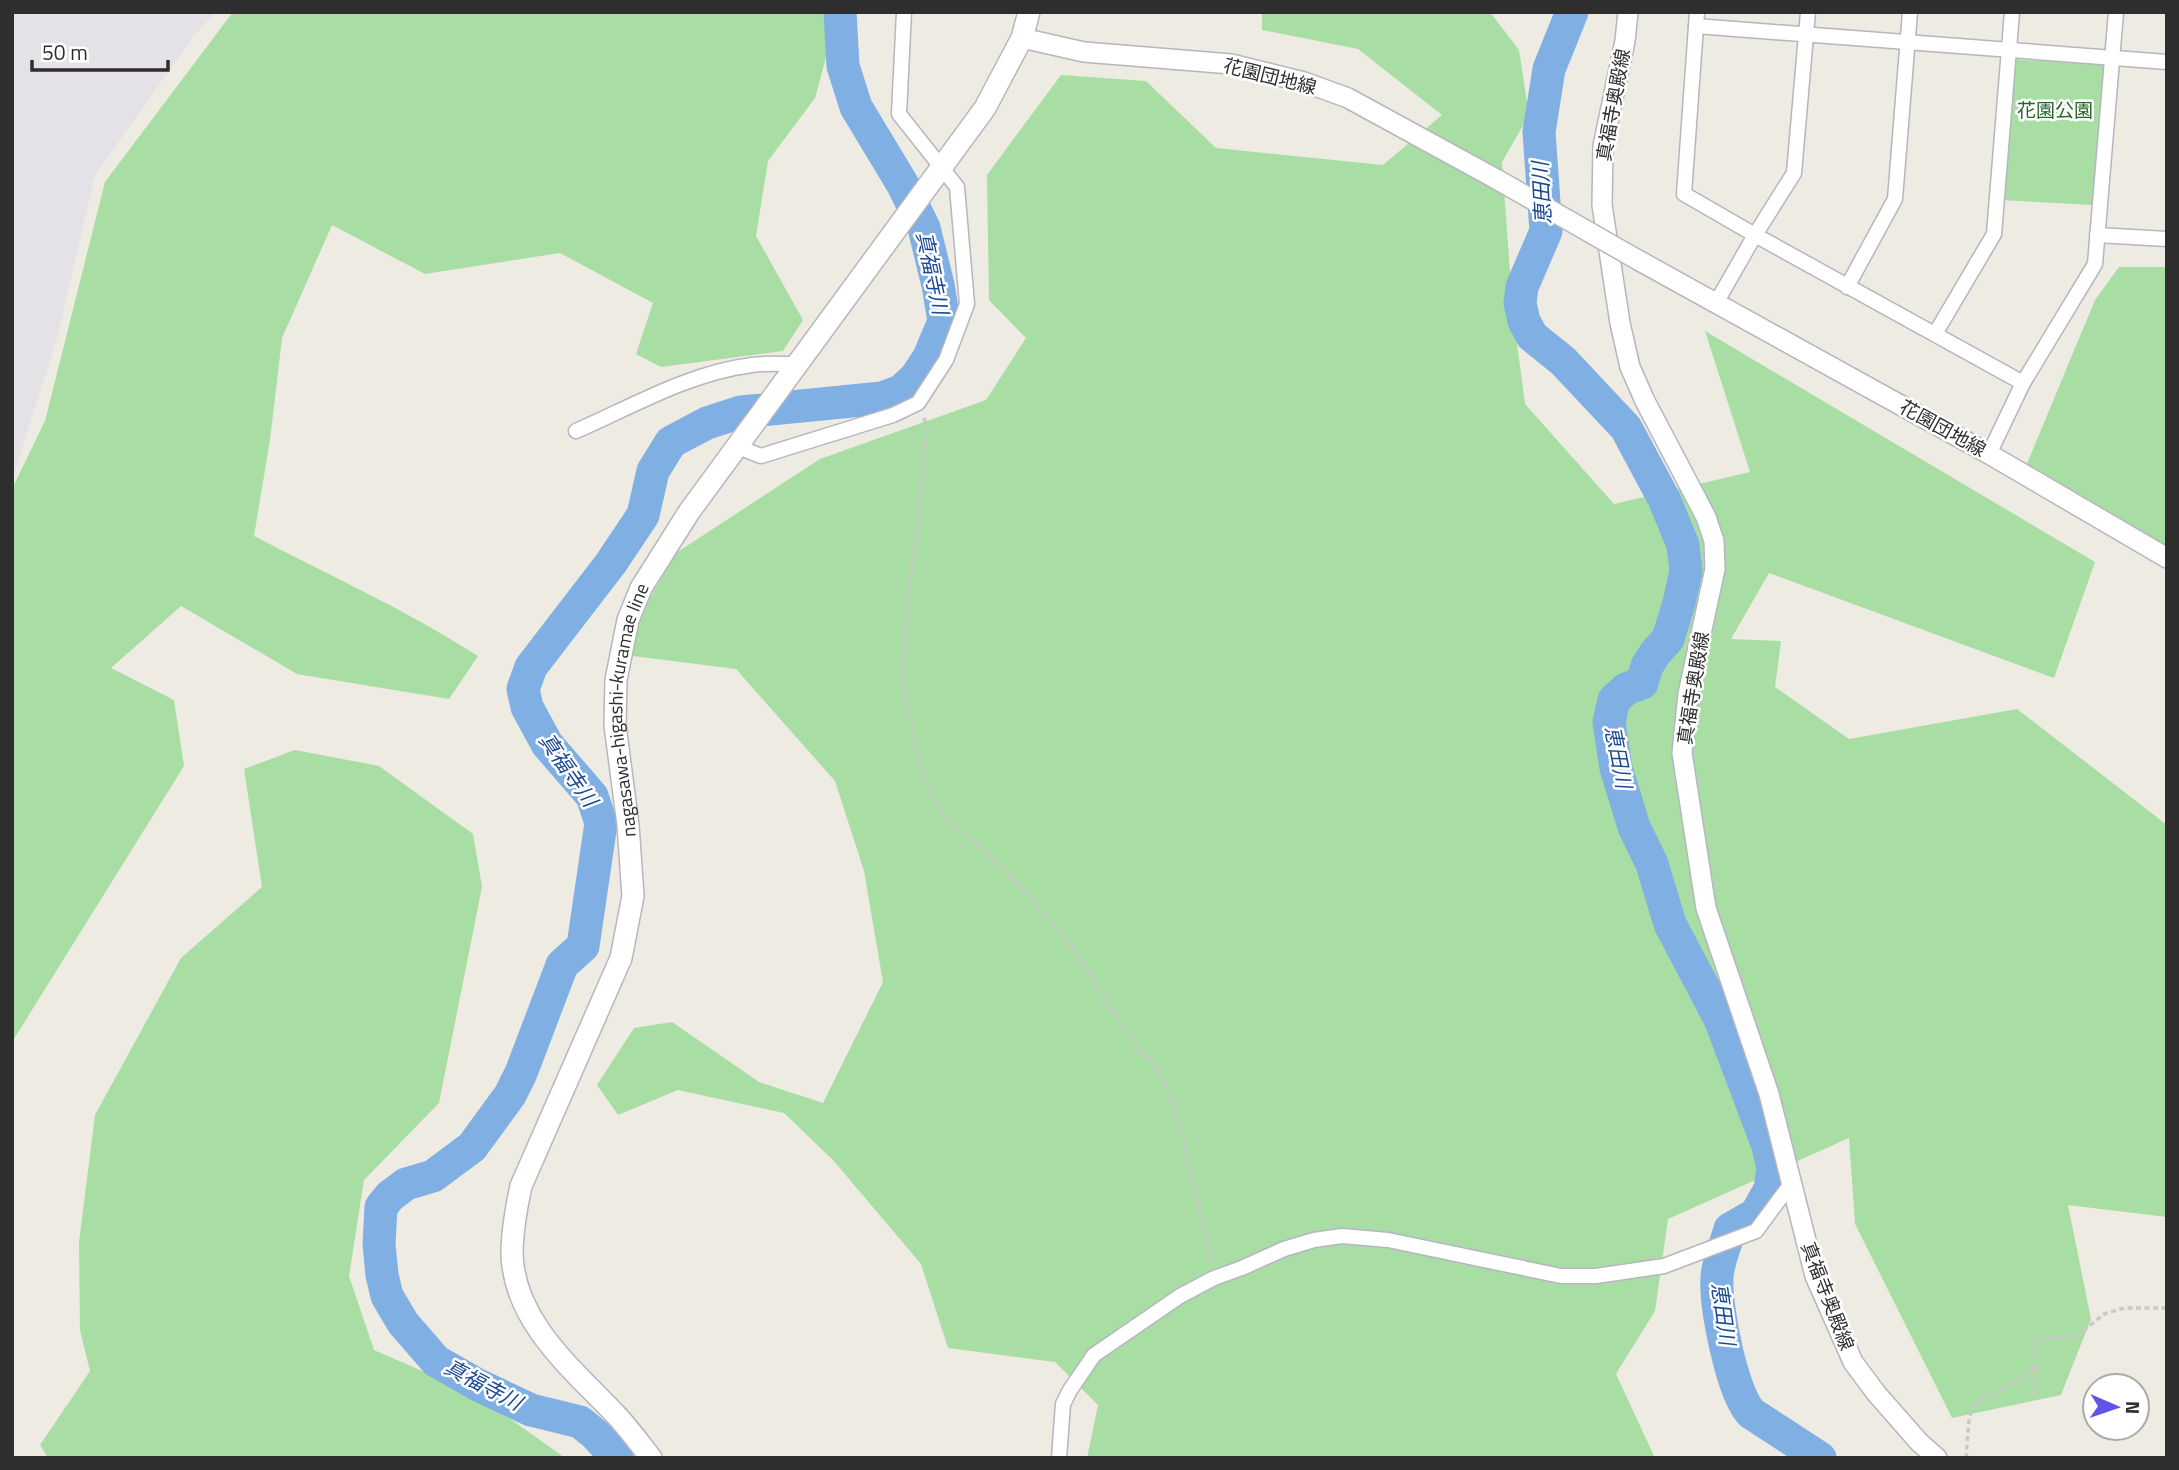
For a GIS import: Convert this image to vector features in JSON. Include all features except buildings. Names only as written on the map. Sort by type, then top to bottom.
[{"type":"main road","name":"nagasawa-higashi-kuramae line","points":[[651,1458],[619,1418],[567,1366],[540,1333],[519,1291],[512,1256],[521,1186],[621,958],[633,896],[628,825],[615,725],[616,680],[628,620],[657,559],[689,512],[985,108],[1022,38],[1028,12]]},
{"type":"street","points":[[743,440],[761,456],[893,415],[918,403],[946,360],[967,304],[957,187],[936,175],[899,114],[904,12]]},
{"type":"street","name":"真福寺奥殿線","points":[[1628,12],[1625,41],[1603,146],[1602,205],[1620,323],[1630,367],[1706,517],[1714,541],[1715,569],[1688,694],[1682,753],[1706,908],[1769,1094],[1815,1276],[1853,1362],[1919,1442],[1937,1458]]},
{"type":"street","points":[[1716,303],[1794,173],[1808,12]]},
{"type":"street","points":[[1847,287],[1895,199],[1910,12]]},
{"type":"street","points":[[1936,334],[1994,234],[2012,12]]},
{"type":"street","points":[[1989,454],[2023,383],[2095,264],[2116,12]]},
{"type":"street","points":[[2023,383],[1684,194],[1696,19],[1806,35],[2167,62]]},
{"type":"street","name":"花園団地線","points":[[1022,38],[1084,52],[1231,64],[1304,82],[1348,97],[1989,454],[2167,558]]},
{"type":"street","points":[[2097,235],[2167,239]]},
{"type":"street","points":[[576,431],[636,405],[658,392],[722,372],[753,364],[791,371]]},
{"type":"street","points":[[1059,1458],[1063,1405],[1094,1355],[1180,1296],[1214,1278],[1284,1249],[1314,1240],[1342,1236],[1420,1245],[1561,1276],[1596,1276],[1664,1266],[1756,1231],[1793,1181]]},
{"type":"path","points":[[918,403],[927,429],[918,529],[907,598],[902,690],[923,777],[929,793],[948,819],[1007,873],[1073,948],[1135,1046],[1156,1066],[1178,1116],[1214,1278]]},
{"type":"path","points":[[2035,1394],[2037,1342],[2040,1339],[2076,1337],[2104,1314],[2124,1308],[2167,1308]]},
{"type":"path","points":[[1966,1458],[1972,1409],[1980,1400],[2037,1366]]},
{"type":"shaded area","points":[[12,12],[216,12],[195,34],[95,175],[57,338],[12,480]]},
{"type":"green space","points":[[233,12],[829,12],[828,50],[815,98],[768,161],[756,236],[803,320],[783,351],[661,367],[636,354],[653,303],[560,253],[425,274],[332,225],[282,338],[270,440],[254,536],[395,608],[478,656],[449,699],[297,674],[181,606],[111,668],[174,700],[184,766],[12,1042],[12,489],[45,421],[105,182]]},
{"type":"green space","points":[[1262,12],[1490,12],[1519,50],[1529,115],[1502,162],[1513,313],[1525,404],[1614,504],[1750,472],[1705,331],[2095,562],[2054,678],[1769,573],[1731,639],[1781,641],[1775,687],[1849,739],[2017,709],[2167,825],[2167,1217],[2068,1205],[2091,1319],[2061,1395],[1952,1418],[1855,1224],[1849,1138],[1668,1219],[1655,1311],[1616,1374],[1655,1458],[1087,1458],[1098,1405],[1055,1362],[948,1348],[921,1264],[833,1160],[784,1113],[678,1090],[618,1115],[597,1085],[634,1028],[672,1022],[759,1082],[823,1103],[883,982],[864,871],[835,781],[736,669],[617,654],[676,553],[820,459],[986,400],[1026,338],[989,300],[987,175],[1061,75],[1146,81],[1216,148],[1383,165],[1442,115],[1358,49],[1262,30]]},
{"type":"green space","name":"花園公園","points":[[2012,59],[2106,65],[2093,205],[2002,200]]},
{"type":"green space","points":[[2119,267],[2167,267],[2167,547],[2026,466],[2095,300]]},
{"type":"green space","points":[[295,750],[379,766],[473,834],[482,887],[439,1103],[364,1180],[349,1276],[374,1350],[477,1395],[565,1458],[48,1458],[40,1445],[90,1371],[80,1330],[79,1242],[95,1115],[181,958],[262,887],[244,769]]},
{"type":"waterway","name":"真福寺川","points":[[617,1458],[580,1422],[531,1410],[436,1361],[403,1323],[387,1296],[379,1244],[381,1207],[406,1184],[433,1176],[472,1147],[510,1095],[521,1073],[562,965],[583,946],[601,823],[592,796],[547,744],[527,707],[523,689],[531,667],[611,563],[643,515],[653,471],[671,442],[707,423],[741,412],[882,398],[901,391],[916,377],[929,357],[944,321],[924,228],[903,185],[856,107],[843,66],[840,12]]},
{"type":"waterway","name":"恵田川","points":[[1572,12],[1549,69],[1539,132],[1546,231],[1522,287],[1520,303],[1524,321],[1532,336],[1563,361],[1626,428],[1664,499],[1683,545],[1686,571],[1668,639],[1647,666],[1642,683],[1626,689],[1614,700],[1609,722],[1616,768],[1634,827],[1652,864],[1670,924],[1720,1019],[1768,1146],[1773,1168],[1770,1189],[1756,1214],[1730,1229],[1719,1265],[1719,1308],[1731,1369],[1744,1403],[1751,1413],[1820,1458]]}]
